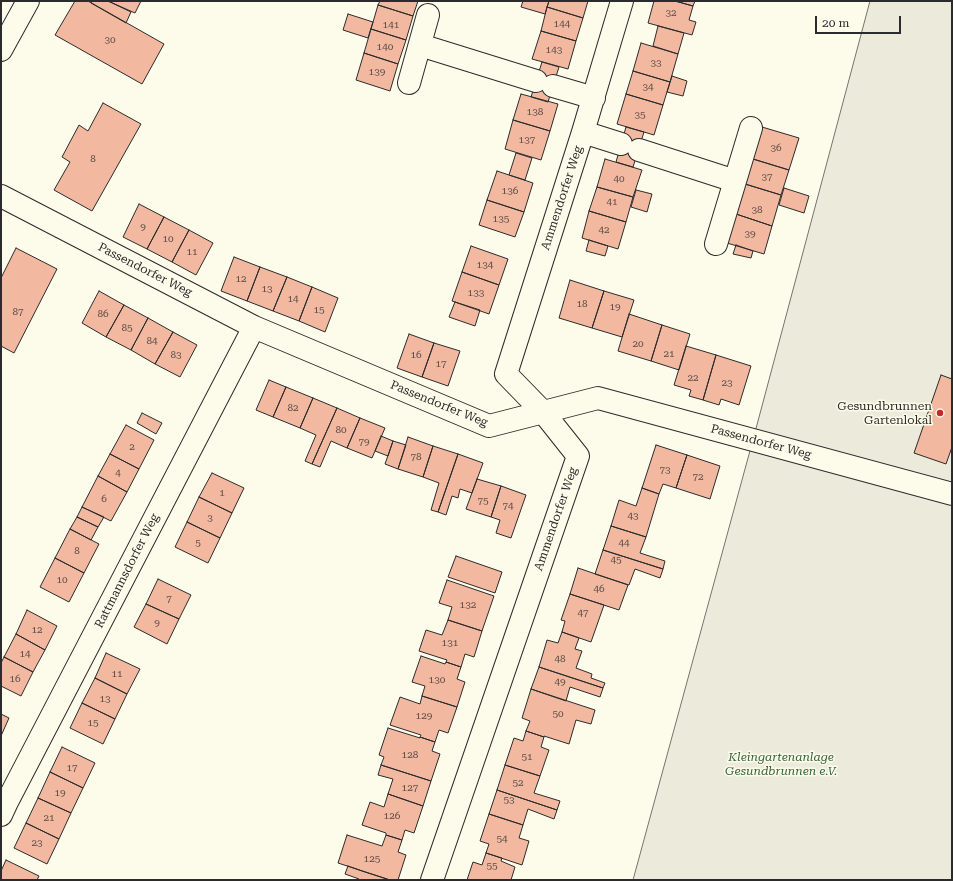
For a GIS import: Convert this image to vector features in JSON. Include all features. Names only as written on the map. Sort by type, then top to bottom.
[{"type":"street","points":[[1,50],[28,1]]},
{"type":"street","name":"Ammendorfer Weg","points":[[432,880],[578,456],[543,412],[506,374],[584,132],[622,1]]},
{"type":"street","points":[[409,82],[428,15]]},
{"type":"street","points":[[420,45],[594,98]]},
{"type":"street","points":[[716,244],[751,128]]},
{"type":"street","name":"Ammendorfer Weg","points":[[584,132],[735,181]]},
{"type":"street","name":"Passendorfer Weg","points":[[1,196],[254,327],[489,426],[598,398],[952,494]]},
{"type":"street","name":"Rattmannsdorfer Weg","points":[[1,815],[254,327]]},
{"type":"green space","name":"Kleingartenanlage Gesundbrunnen e.V.","points":[[870,1],[952,1],[952,880],[633,880],[754,436]]},
{"type":"building","points":[[75,1],[88,1],[164,44],[142,84],[55,35]]},
{"type":"building","points":[[92,1],[108,1],[131,12],[126,23],[91,3]]},
{"type":"building","points":[[108,1],[141,1],[135,13]]},
{"type":"building","points":[[380,1],[418,1],[413,16],[378,5]]},
{"type":"building","points":[[523,1],[549,1],[545,14],[521,7]]},
{"type":"building","points":[[549,1],[588,1],[583,18],[547,7]]},
{"type":"building","points":[[654,1],[675,1],[693,6],[689,20],[696,22],[692,35],[648,23]]},
{"type":"building","points":[[675,1],[695,1],[693,6]]},
{"type":"building","points":[[378,5],[413,16],[406,40],[371,29]]},
{"type":"building","points":[[547,7],[583,18],[576,41],[541,31]]},
{"type":"building","points":[[348,14],[373,22],[368,38],[343,30]]},
{"type":"building","points":[[658,26],[684,33],[678,54],[653,46]]},
{"type":"building","points":[[371,29],[406,40],[398,64],[364,53]]},
{"type":"building","points":[[541,31],[576,41],[568,69],[532,59]]},
{"type":"building","points":[[641,43],[678,54],[670,82],[633,71]]},
{"type":"building","points":[[364,53],[398,64],[390,91],[356,80]]},
{"type":"building","points":[[542,62],[559,67],[548,102],[531,97]]},
{"type":"building","points":[[633,71],[670,82],[663,105],[626,94]]},
{"type":"building","points":[[672,76],[687,81],[683,96],[667,92]]},
{"type":"building","points":[[521,94],[558,104],[550,131],[513,120]]},
{"type":"building","points":[[626,94],[663,105],[654,135],[617,124]]},
{"type":"building","points":[[103,103],[141,124],[92,211],[54,190],[70,162],[62,157],[79,125],[88,131]]},
{"type":"building","points":[[513,120],[550,131],[541,160],[505,149]]},
{"type":"building","points":[[626,127],[644,132],[633,167],[616,162]]},
{"type":"building","points":[[762,127],[799,138],[789,170],[753,159]]},
{"type":"building","points":[[516,153],[532,158],[525,180],[509,175]]},
{"type":"building","points":[[605,159],[642,170],[633,197],[597,187]]},
{"type":"building","points":[[753,159],[789,170],[781,195],[745,184]]},
{"type":"building","points":[[497,171],[533,183],[524,212],[487,200]]},
{"type":"building","points":[[745,184],[781,195],[772,226],[736,214]]},
{"type":"building","points":[[597,187],[633,197],[626,222],[589,211]]},
{"type":"building","points":[[784,188],[809,196],[804,213],[779,205]]},
{"type":"building","points":[[636,190],[652,194],[647,212],[631,207]]},
{"type":"building","points":[[487,200],[524,212],[515,237],[479,225]]},
{"type":"building","points":[[139,204],[164,217],[147,249],[123,237]]},
{"type":"building","points":[[589,211],[626,222],[618,249],[582,238]]},
{"type":"building","points":[[736,214],[772,226],[764,254],[727,243]]},
{"type":"building","points":[[164,217],[189,230],[172,262],[147,249]]},
{"type":"building","points":[[189,230],[213,243],[196,275],[172,262]]},
{"type":"building","points":[[589,240],[608,246],[605,256],[586,251]]},
{"type":"building","points":[[736,245],[753,251],[751,258],[733,254]]},
{"type":"building","points":[[471,246],[508,259],[499,285],[462,272]]},
{"type":"building","points":[[16,248],[57,269],[14,353],[1,346],[1,278]]},
{"type":"building","points":[[234,257],[260,267],[247,301],[221,291]]},
{"type":"building","points":[[260,267],[287,277],[273,311],[247,301]]},
{"type":"building","points":[[462,272],[499,285],[489,314],[452,301]]},
{"type":"building","points":[[287,277],[312,287],[299,321],[273,311]]},
{"type":"building","points":[[570,280],[604,291],[592,328],[559,318]]},
{"type":"building","points":[[312,287],[338,298],[325,332],[299,321]]},
{"type":"building","points":[[99,291],[124,305],[106,337],[82,323]]},
{"type":"building","points":[[604,291],[634,300],[622,337],[592,328]]},
{"type":"building","points":[[455,302],[480,310],[475,326],[449,317]]},
{"type":"building","points":[[124,305],[148,318],[131,350],[106,337]]},
{"type":"building","points":[[629,314],[662,325],[651,361],[618,351]]},
{"type":"building","points":[[148,318],[173,332],[155,364],[131,350]]},
{"type":"building","points":[[662,325],[690,334],[679,370],[651,361]]},
{"type":"building","points":[[173,332],[197,345],[180,377],[155,364]]},
{"type":"building","points":[[409,334],[434,343],[422,377],[397,368]]},
{"type":"building","points":[[434,343],[460,351],[448,386],[422,377]]},
{"type":"building","points":[[686,346],[716,355],[703,400],[689,396],[691,390],[674,385]]},
{"type":"building","points":[[716,355],[751,366],[739,405],[721,399],[719,405],[703,400]]},
{"type":"building","name":"Gesundbrunnen Gartenlokal","points":[[941,375],[952,379],[952,447],[946,464],[914,453]]},
{"type":"building","points":[[269,380],[286,387],[273,417],[256,410]]},
{"type":"building","points":[[286,387],[313,398],[300,428],[273,417]]},
{"type":"building","points":[[313,398],[337,408],[312,464],[305,461],[316,435],[300,428]]},
{"type":"building","points":[[337,408],[360,418],[347,448],[331,441],[320,467],[312,464]]},
{"type":"building","points":[[142,413],[162,423],[156,434],[137,423]]},
{"type":"building","points":[[360,418],[385,428],[372,458],[347,448]]},
{"type":"building","points":[[126,425],[154,440],[139,469],[110,454]]},
{"type":"building","points":[[381,436],[393,441],[388,456],[375,451]]},
{"type":"building","points":[[408,437],[433,446],[423,477],[398,469]]},
{"type":"building","points":[[393,441],[406,445],[398,469],[385,464]]},
{"type":"building","points":[[656,445],[687,455],[676,488],[663,484],[659,494],[642,488]]},
{"type":"building","points":[[433,446],[458,454],[438,512],[431,510],[439,483],[423,477]]},
{"type":"building","points":[[110,454],[139,469],[127,492],[98,476]]},
{"type":"building","points":[[458,454],[483,463],[472,493],[460,489],[458,498],[452,496],[446,515],[438,512]]},
{"type":"building","points":[[687,455],[720,466],[710,499],[676,488]]},
{"type":"building","points":[[212,473],[244,488],[232,513],[199,497]]},
{"type":"building","points":[[98,476],[127,492],[111,521],[82,507]]},
{"type":"building","points":[[477,479],[501,486],[491,517],[466,509]]},
{"type":"building","points":[[501,486],[526,495],[511,538],[496,533],[500,520],[491,517]]},
{"type":"building","points":[[642,488],[659,494],[646,537],[611,526],[619,500],[636,506]]},
{"type":"building","points":[[199,497],[232,513],[220,538],[187,522]]},
{"type":"building","points":[[82,507],[104,517],[98,527],[77,517]]},
{"type":"building","points":[[77,517],[98,527],[91,540],[70,529]]},
{"type":"building","points":[[187,522],[220,538],[208,563],[175,547]]},
{"type":"building","points":[[611,526],[646,537],[640,553],[665,561],[663,569],[603,550]]},
{"type":"building","points":[[70,529],[99,544],[84,573],[55,558]]},
{"type":"building","points":[[603,550],[663,569],[660,578],[635,569],[629,585],[595,574]]},
{"type":"building","points":[[456,556],[502,572],[495,593],[448,577]]},
{"type":"building","points":[[55,558],[84,573],[69,602],[40,587]]},
{"type":"building","points":[[578,568],[628,585],[619,610],[570,594]]},
{"type":"building","points":[[158,579],[191,595],[179,619],[146,604]]},
{"type":"building","points":[[447,580],[494,596],[482,631],[448,620],[452,607],[439,603]]},
{"type":"building","points":[[570,594],[604,605],[591,642],[562,632],[565,621],[561,620]]},
{"type":"building","points":[[146,604],[179,619],[167,644],[134,627]]},
{"type":"building","points":[[27,610],[57,626],[45,650],[16,634]]},
{"type":"building","points":[[448,620],[482,631],[474,657],[465,654],[461,667],[446,662],[447,660],[419,651],[426,630],[442,635]]},
{"type":"building","points":[[562,632],[579,638],[575,649],[582,651],[576,668],[592,674],[591,678],[605,683],[603,688],[539,667],[547,640],[558,643]]},
{"type":"building","points":[[16,634],[45,650],[33,672],[4,657]]},
{"type":"building","points":[[106,653],[140,669],[127,694],[95,678]]},
{"type":"building","points":[[421,656],[445,664],[446,662],[461,667],[457,679],[465,682],[457,707],[422,696],[425,686],[412,682]]},
{"type":"building","points":[[4,657],[33,672],[21,696],[1,686],[1,663]]},
{"type":"building","points":[[539,667],[603,688],[600,697],[570,687],[566,701],[531,689]]},
{"type":"building","points":[[95,678],[127,694],[115,719],[82,703]]},
{"type":"building","points":[[531,689],[595,710],[591,724],[576,720],[569,744],[526,731],[530,721],[522,718]]},
{"type":"building","points":[[422,696],[457,707],[448,733],[439,730],[435,742],[420,737],[421,735],[390,725],[400,697],[420,704]]},
{"type":"building","points":[[82,703],[115,719],[103,744],[70,728]]},
{"type":"building","points":[[1,714],[9,718],[1,736]]},
{"type":"building","points":[[388,728],[435,742],[432,751],[440,754],[431,781],[381,765],[384,757],[379,755]]},
{"type":"building","points":[[526,731],[544,737],[541,747],[549,750],[540,776],[505,765],[514,738],[523,741]]},
{"type":"building","points":[[62,747],[95,763],[83,788],[50,772]]},
{"type":"building","points":[[381,765],[431,781],[423,806],[388,794],[393,779],[378,775]]},
{"type":"building","points":[[505,765],[540,776],[534,793],[560,801],[557,810],[497,790]]},
{"type":"building","points":[[50,772],[83,788],[71,813],[38,798]]},
{"type":"building","points":[[497,790],[557,810],[554,819],[528,809],[523,825],[489,814]]},
{"type":"building","points":[[388,794],[423,806],[414,833],[405,830],[402,840],[362,825],[370,802],[384,807]]},
{"type":"building","points":[[38,798],[71,813],[59,839],[26,823]]},
{"type":"building","points":[[489,814],[523,825],[519,838],[529,841],[522,865],[486,853],[489,844],[480,841]]},
{"type":"building","points":[[26,823],[59,839],[47,864],[14,848]]},
{"type":"building","points":[[347,835],[382,846],[386,835],[402,840],[398,852],[406,855],[398,880],[390,880],[338,863]]},
{"type":"building","points":[[486,853],[502,858],[501,861],[515,867],[511,880],[467,880],[473,862],[482,865]]},
{"type":"building","points":[[6,860],[39,876],[37,880],[1,880],[1,871]]},
{"type":"building","points":[[348,866],[390,880],[359,880],[345,874]]},
{"type":"place","name":"Gesundbrunnen Gartenlokal","points":[[940,413]]}]
